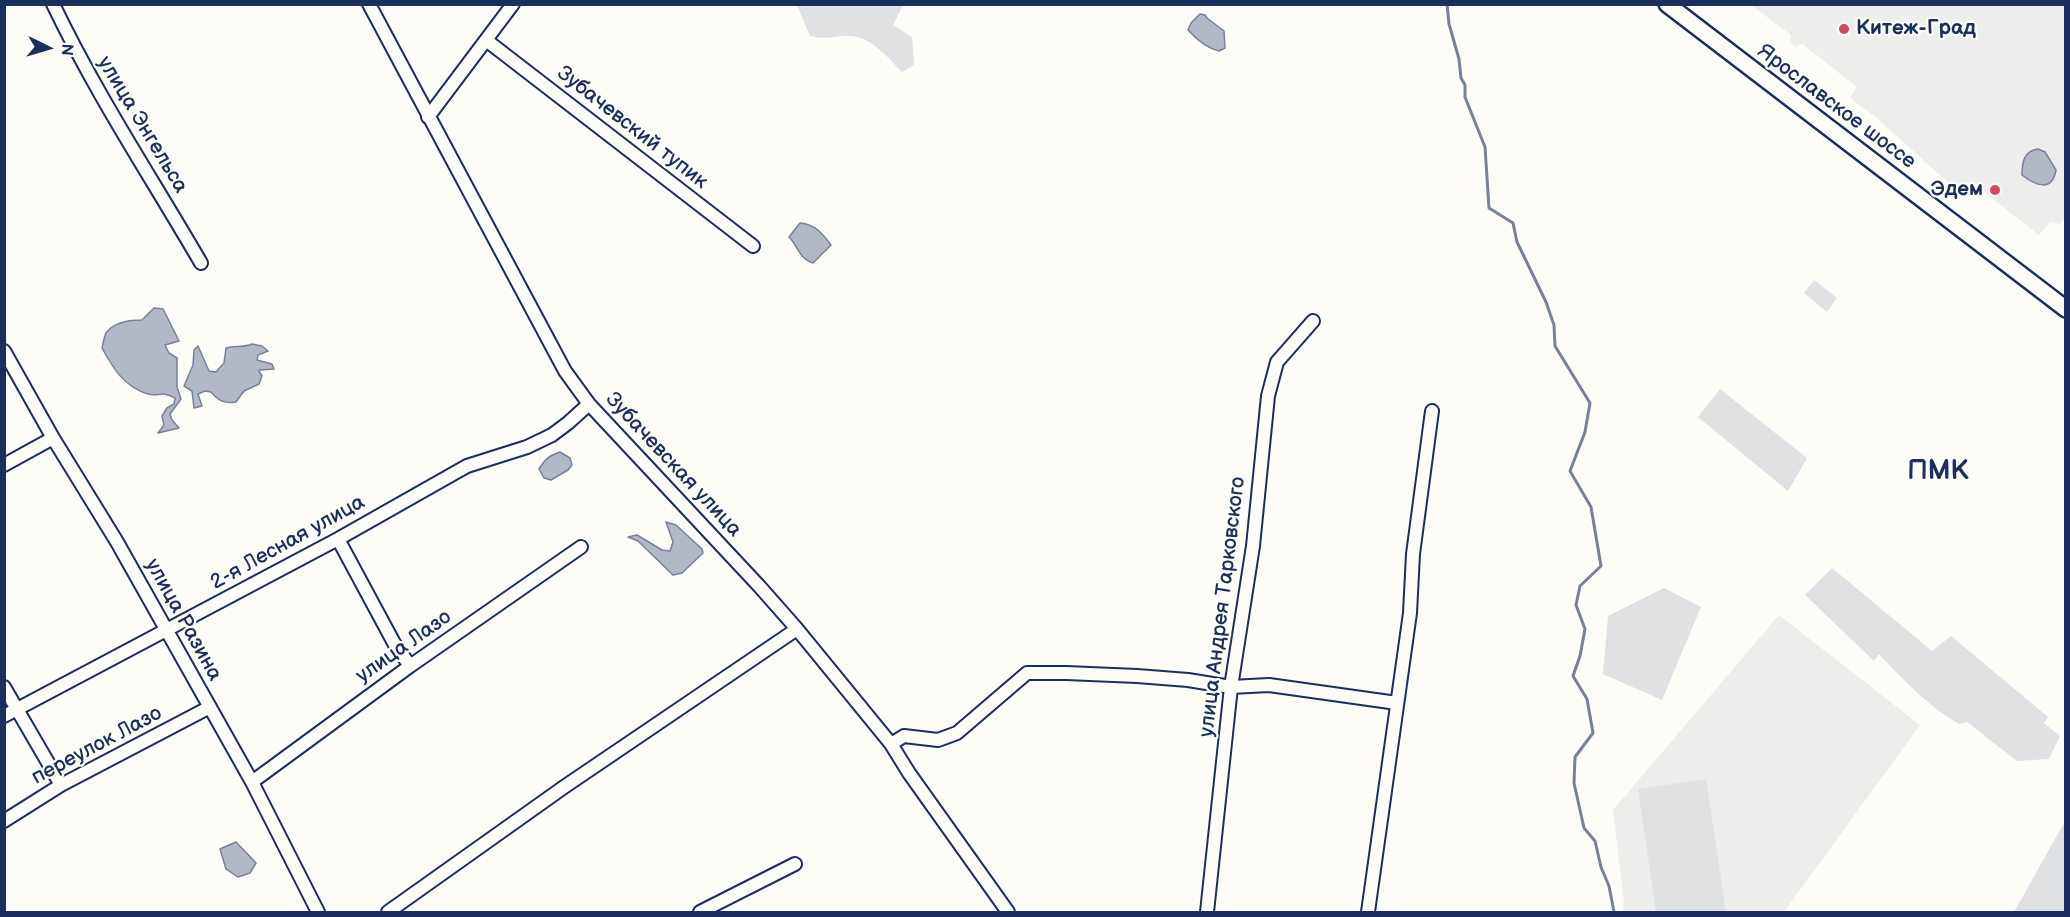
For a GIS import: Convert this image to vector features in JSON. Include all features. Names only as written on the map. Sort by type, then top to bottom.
[{"type":"main road","name":"Ярославское шоссе","points":[[1667,4],[2066,309]]},
{"type":"street","name":"улица Энгельса","points":[[53,4],[70,40],[121,132],[201,263]]},
{"type":"street","name":"Зубачевская улица","points":[[369,4],[565,371],[589,404],[797,629],[891,744],[909,773],[1008,912]]},
{"type":"street","points":[[428,117],[513,4]]},
{"type":"street","name":"Зубачевский тупик","points":[[486,40],[753,246]]},
{"type":"street","name":"улица Андрея Тарковского","points":[[1207,912],[1231,687],[1252,546],[1268,396],[1277,362],[1313,321]]},
{"type":"street","name":"улица Разина","points":[[4,351],[53,438],[117,542],[252,782],[318,912]]},
{"type":"street","name":"2-я Лесная улица","points":[[4,716],[167,631],[467,466],[527,447],[552,435],[589,404]]},
{"type":"street","points":[[1368,912],[1410,613],[1413,554],[1432,411]]},
{"type":"street","points":[[4,465],[53,438]]},
{"type":"street","points":[[338,538],[394,643],[410,666]]},
{"type":"street","name":"улица Лазо","points":[[252,782],[410,666],[581,547]]},
{"type":"street","points":[[388,912],[592,768],[797,629]]},
{"type":"street","points":[[891,744],[904,736],[938,740],[957,734],[1027,673],[1137,676],[1188,680],[1231,687],[1269,685],[1397,703]]},
{"type":"street","points":[[4,687],[62,785]]},
{"type":"street","name":"переулок Лазо","points":[[4,821],[62,785],[210,707]]},
{"type":"street","points":[[700,912],[795,864]]},
{"type":"shaded area","points":[[797,5],[903,5],[893,25],[912,37],[914,65],[902,72],[885,54],[864,39],[810,36]]},
{"type":"shaded area","points":[[1751,5],[2065,5],[2065,217],[2060,224],[2050,222],[2039,235],[1983,191],[1954,188],[1878,119],[1850,98],[1857,87],[1802,44],[1796,47],[1790,42],[1791,35]]},
{"type":"shaded area","points":[[1200,14],[1205,15],[1224,31],[1225,48],[1219,51],[1210,48],[1188,30]]},
{"type":"shaded area","points":[[2038,149],[2045,152],[2056,170],[2051,182],[2042,185],[2022,175],[2025,158],[2030,152]]},
{"type":"shaded area","points":[[800,223],[822,233],[831,245],[813,263],[802,255],[789,237]]},
{"type":"shaded area","points":[[1814,280],[1837,298],[1827,312],[1804,293]]},
{"type":"shaded area","points":[[154,308],[163,309],[179,341],[165,345],[169,353],[177,358],[177,387],[181,399],[170,414],[179,428],[158,433],[164,425],[162,416],[167,408],[174,404],[175,398],[166,394],[148,394],[132,387],[115,369],[102,348],[109,329],[122,322],[142,320]]},
{"type":"shaded area","points":[[252,344],[262,346],[268,351],[258,355],[257,360],[272,364],[274,369],[260,370],[262,376],[259,384],[244,391],[236,402],[222,401],[211,392],[205,391],[198,394],[202,406],[194,408],[192,391],[184,386],[193,365],[194,350],[198,346],[209,371],[216,372],[224,363],[226,348]]},
{"type":"shaded area","points":[[1720,389],[1807,458],[1788,491],[1698,417]]},
{"type":"shaded area","points":[[560,452],[570,458],[572,465],[551,480],[544,478],[539,469],[548,458]]},
{"type":"shaded area","points":[[666,522],[676,525],[702,549],[703,553],[682,573],[673,575],[638,541],[628,537],[637,535],[662,550],[670,551],[673,542]]},
{"type":"shaded area","points":[[1832,568],[1932,651],[1951,636],[2048,717],[2044,723],[2060,736],[2049,759],[2017,761],[1967,722],[1959,724],[1926,701],[1879,654],[1874,661],[1805,595]]},
{"type":"shaded area","points":[[1664,588],[1701,607],[1662,700],[1603,674],[1608,616]]},
{"type":"shaded area","points":[[1779,615],[1920,725],[1784,912],[1623,912],[1624,902],[1613,810]]},
{"type":"shaded area","points":[[1706,779],[1726,912],[1656,912],[1638,789]]},
{"type":"shaded area","points":[[2064,823],[2065,912],[2014,912]]},
{"type":"shaded area","points":[[236,842],[256,863],[250,873],[238,877],[226,869],[220,849]]},
{"type":"waterway","points":[[1447,4],[1449,24],[1459,59],[1461,78],[1465,85],[1465,97],[1485,147],[1489,208],[1513,223],[1517,242],[1546,302],[1554,325],[1555,346],[1590,403],[1585,432],[1570,471],[1591,507],[1601,566],[1580,586],[1576,605],[1585,629],[1580,656],[1573,676],[1587,699],[1593,733],[1575,757],[1574,783],[1584,828],[1595,841],[1601,867],[1609,886],[1614,912]]},
{"type":"place","name":"Китеж-Град","points":[[1844,29]]},
{"type":"place","name":"Эдем","points":[[1995,190]]},
{"type":"district","name":"ПМК","points":[[1938,472]]}]
